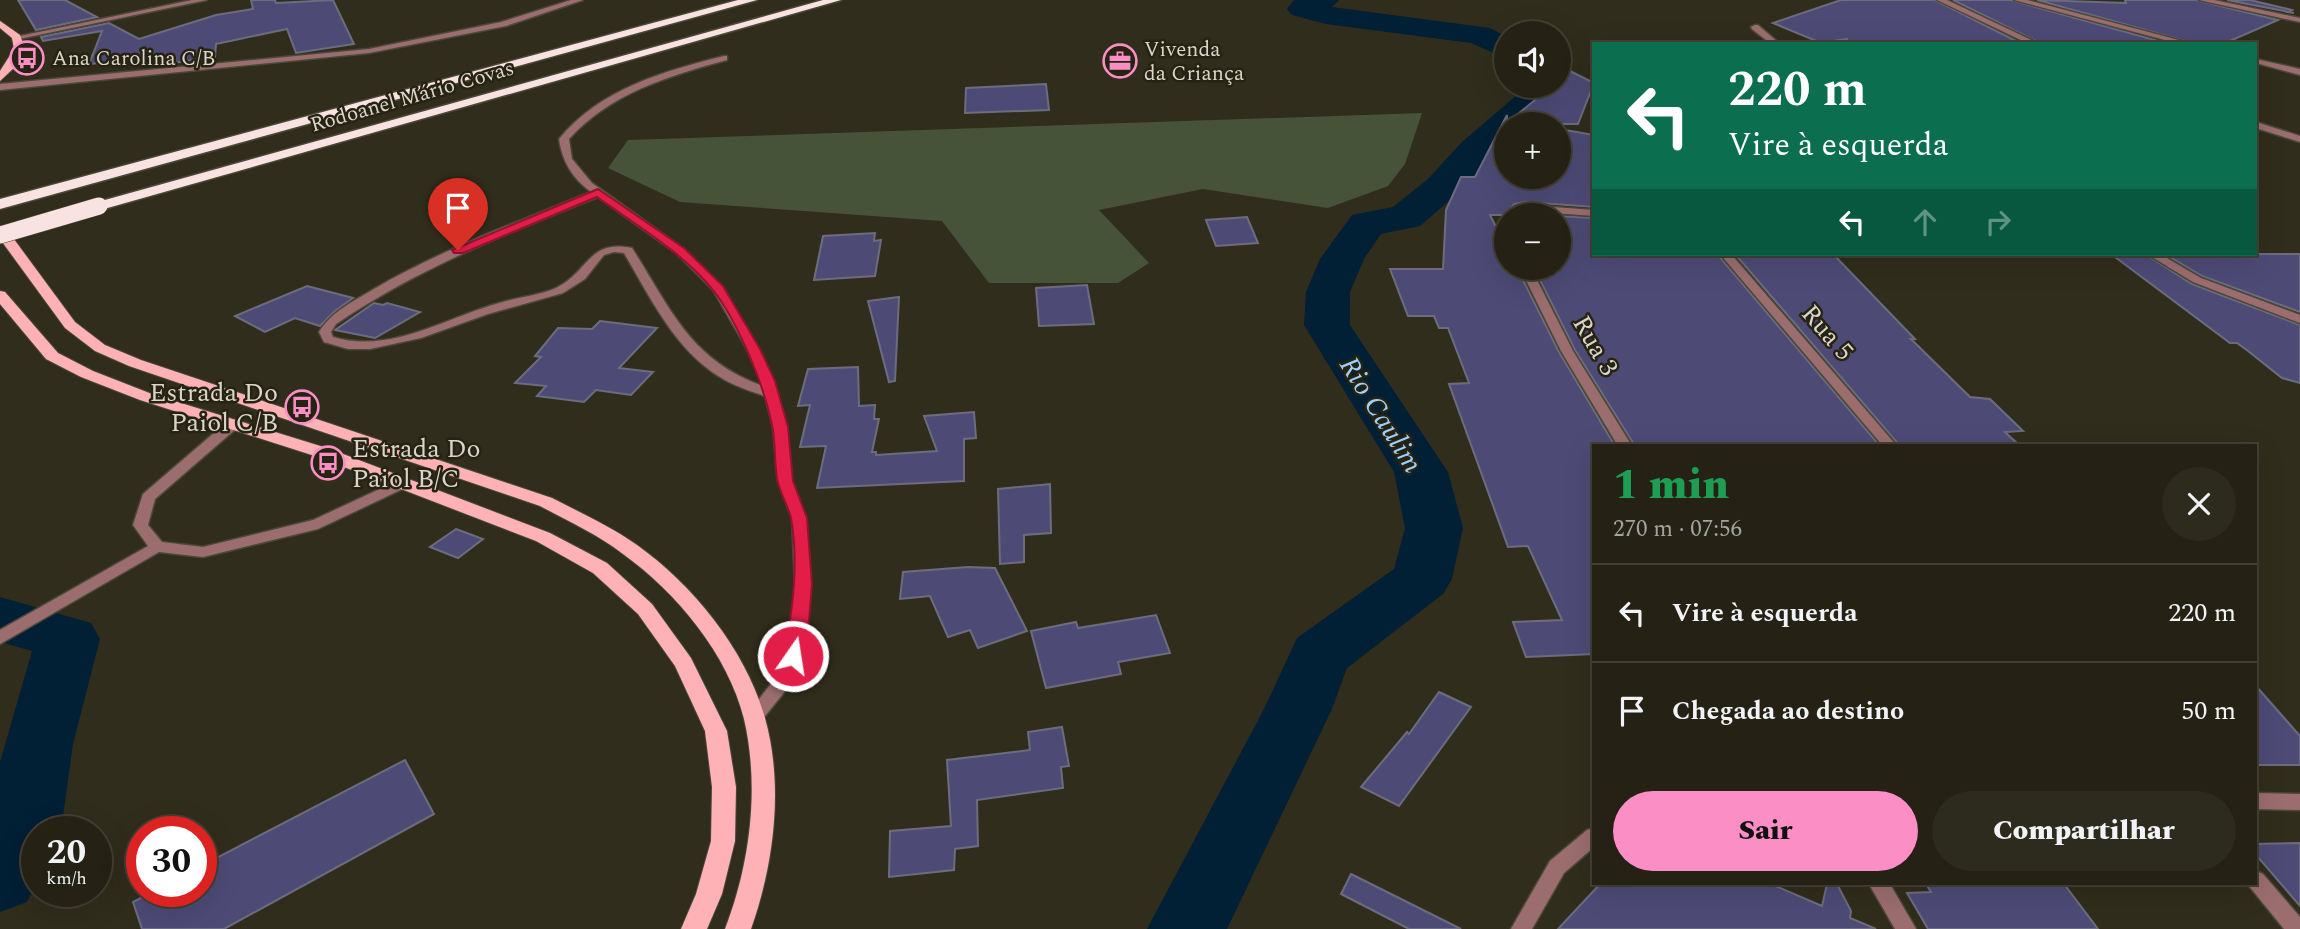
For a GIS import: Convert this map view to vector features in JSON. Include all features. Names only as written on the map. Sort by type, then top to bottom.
[{"type":"highway","name":"Rodoanel Mário Covas","points":[[0,204],[751,0]]},
{"type":"highway","name":"Rodoanel Mário Covas","points":[[0,232],[835,0]]},
{"type":"main road","points":[[0,24],[19,37],[19,50],[0,78]]},
{"type":"main road","points":[[0,232],[71,325],[100,348],[135,363],[546,502],[607,534],[653,568],[697,611],[729,657],[755,716],[762,774],[762,837],[750,900],[738,929]]},
{"type":"main road","points":[[0,295],[52,356],[112,384],[404,483],[543,537],[600,568],[645,608],[684,663],[716,731],[724,787],[723,841],[709,894],[694,929]]},
{"type":"street","points":[[19,37],[203,0]]},
{"type":"street","points":[[0,87],[369,51],[503,24],[579,0]]},
{"type":"street","points":[[1941,0],[2032,42]]},
{"type":"street","points":[[2018,0],[2182,42]]},
{"type":"street","points":[[2203,0],[2300,20]]},
{"type":"street","points":[[1755,27],[1774,42]]},
{"type":"street","points":[[724,58],[672,72],[614,99],[574,127],[564,139],[567,159],[580,177],[680,251],[718,288],[753,349],[771,394],[780,427],[785,481],[799,518],[803,584],[800,621],[793,656],[780,685],[755,716]]},
{"type":"street","points":[[2257,61],[2300,72]]},
{"type":"street","points":[[2257,125],[2300,139]]},
{"type":"street","points":[[598,192],[458,250],[404,276],[331,322],[325,332],[328,339],[339,345],[360,347],[417,335],[502,305],[564,289],[587,272],[600,253],[623,249],[628,250],[650,288],[689,344],[724,374],[771,394]]},
{"type":"street","points":[[1571,213],[1592,213]]},
{"type":"street","name":"Rua 5","points":[[1727,256],[1888,444]]},
{"type":"street","points":[[2156,256],[2197,280],[2300,319]]},
{"type":"street","name":"Rua 3","points":[[1531,280],[1567,352],[1624,444]]},
{"type":"street","points":[[158,547],[140,525],[148,497],[233,424]]},
{"type":"street","points":[[0,638],[158,547],[203,552],[318,524],[404,483]]},
{"type":"street","points":[[2257,801],[2300,802]]},
{"type":"street","points":[[1521,929],[1557,867],[1592,838]]},
{"type":"street","points":[[2257,881],[2297,929]]},
{"type":"street","points":[[1880,885],[1906,929]]},
{"type":"green space","points":[[1422,113],[1405,164],[1388,186],[1328,208],[1203,189],[1099,210],[1149,263],[1118,283],[989,283],[942,221],[680,202],[608,168],[628,140]]},
{"type":"building","points":[[18,0],[65,0],[97,17],[36,30]]},
{"type":"building","points":[[251,0],[275,0],[276,3],[333,0],[354,44],[296,53],[287,29],[216,44],[215,57],[152,66],[156,57],[89,64],[102,31],[43,41],[41,37],[109,23],[139,39],[216,15],[253,9]]},
{"type":"building","points":[[1841,0],[1935,0],[2018,42],[1848,42],[1847,39],[1819,42],[1773,23]]},
{"type":"building","points":[[1953,0],[2011,0],[2162,42],[2038,42]]},
{"type":"building","points":[[2037,0],[2126,3],[2125,0],[2196,0],[2278,20],[2228,42],[2189,42]]},
{"type":"building","points":[[2227,0],[2250,0],[2292,10],[2288,12]]},
{"type":"building","points":[[1571,72],[1592,82],[1578,124],[1571,124],[1571,112],[1520,112],[1537,98],[1571,98]]},
{"type":"building","points":[[1046,84],[1049,110],[965,113],[966,88]]},
{"type":"building","points":[[1571,131],[1592,135],[1592,207],[1571,205],[1571,203],[1494,203],[1494,215],[1490,215],[1494,223],[1494,280],[1523,280],[1559,352],[1614,444],[1592,444],[1592,654],[1526,657],[1513,622],[1562,620],[1528,546],[1508,547],[1449,384],[1469,383],[1448,328],[1439,328],[1434,316],[1408,316],[1390,269],[1443,269],[1446,210],[1461,177],[1475,177],[1494,140],[1494,189],[1571,189]]},
{"type":"building","points":[[1247,217],[1258,243],[1216,246],[1206,220]]},
{"type":"building","points":[[1571,217],[1592,218],[1592,256],[1719,256],[1878,444],[1634,444],[1575,350],[1540,280],[1571,280]]},
{"type":"building","points":[[875,233],[874,241],[881,240],[875,276],[814,280],[823,236]]},
{"type":"building","points":[[2300,254],[2300,312],[2202,276],[2168,256]]},
{"type":"building","points":[[1737,256],[1835,256],[1915,339],[1911,339],[1970,397],[1990,399],[2023,431],[2005,432],[2018,444],[1898,444]]},
{"type":"building","points":[[2148,256],[2192,284],[2300,325],[2300,383],[2282,378],[2237,343],[2230,343],[2115,257]]},
{"type":"building","points":[[1087,285],[1094,324],[1039,326],[1036,288]]},
{"type":"building","points":[[307,286],[353,298],[320,326],[295,318],[265,332],[235,316]]},
{"type":"building","points":[[899,297],[895,381],[889,382],[868,301]]},
{"type":"building","points":[[374,303],[387,303],[420,312],[375,338],[335,330]]},
{"type":"building","points":[[600,321],[657,328],[619,368],[653,372],[631,395],[596,390],[584,402],[537,396],[546,386],[515,383],[541,357],[535,356],[558,328],[592,329]]},
{"type":"building","points":[[858,367],[859,406],[875,405],[874,419],[879,419],[872,452],[876,452],[876,455],[937,451],[924,416],[974,412],[976,438],[964,439],[964,481],[817,488],[826,446],[800,447],[810,405],[798,406],[808,369]]},
{"type":"building","points":[[1050,484],[1051,533],[1024,535],[1024,562],[1000,564],[998,489]]},
{"type":"building","points":[[456,529],[483,539],[458,558],[430,547]]},
{"type":"building","points":[[968,567],[995,568],[1027,631],[978,648],[970,630],[948,637],[930,596],[900,599],[903,572]]},
{"type":"building","points":[[1156,615],[1170,653],[1118,662],[1121,674],[1046,688],[1031,631],[1076,622],[1078,628]]},
{"type":"building","points":[[2257,687],[2300,736],[2300,765],[2257,765]]},
{"type":"building","points":[[1439,692],[1471,707],[1399,806],[1361,787],[1407,732],[1409,734]]},
{"type":"building","points":[[1062,727],[1069,766],[1061,767],[1063,788],[977,800],[978,846],[955,849],[954,870],[889,877],[890,831],[951,826],[947,760],[1030,750],[1028,732]]},
{"type":"building","points":[[405,760],[434,814],[224,929],[142,929],[135,907],[217,907],[217,858]]},
{"type":"building","points":[[2300,843],[2300,906],[2257,856],[2257,844]]},
{"type":"building","points":[[1351,874],[1461,929],[1409,929],[1341,894]]},
{"type":"building","points":[[1599,885],[1773,885],[1822,906],[1827,885],[1838,885],[1851,911],[1850,918],[1876,929],[1558,929]]},
{"type":"building","points":[[1927,885],[2065,885],[2098,929],[1928,929],[1907,893],[1931,892]]},
{"type":"waterway","name":"Rio Caulim","points":[[1325,0],[1307,3],[1302,9],[1326,15],[1479,35],[1494,43]]},
{"type":"waterway","name":"Rio Caulim","points":[[1187,929],[1298,709],[1320,655],[1422,579],[1434,528],[1421,472],[1327,325],[1328,292],[1342,259],[1367,224],[1406,217],[1442,187],[1475,150],[1533,98]]},
{"type":"waterway","points":[[0,619],[68,639],[38,744],[24,833],[0,878]]},
{"type":"place","name":"Ana Carolina C/B","points":[[27,58]]},
{"type":"place","name":"Vivenda da Criança","points":[[1120,61]]},
{"type":"place","name":"Estrada Do Paiol C/B","points":[[302,407]]},
{"type":"place","name":"Estrada Do Paiol B/C","points":[[328,463]]},
{"type":"route","points":[[458,250],[598,192],[680,251],[718,288],[768,381],[780,427],[785,481],[799,518],[803,584],[800,621],[793,656]]}]
